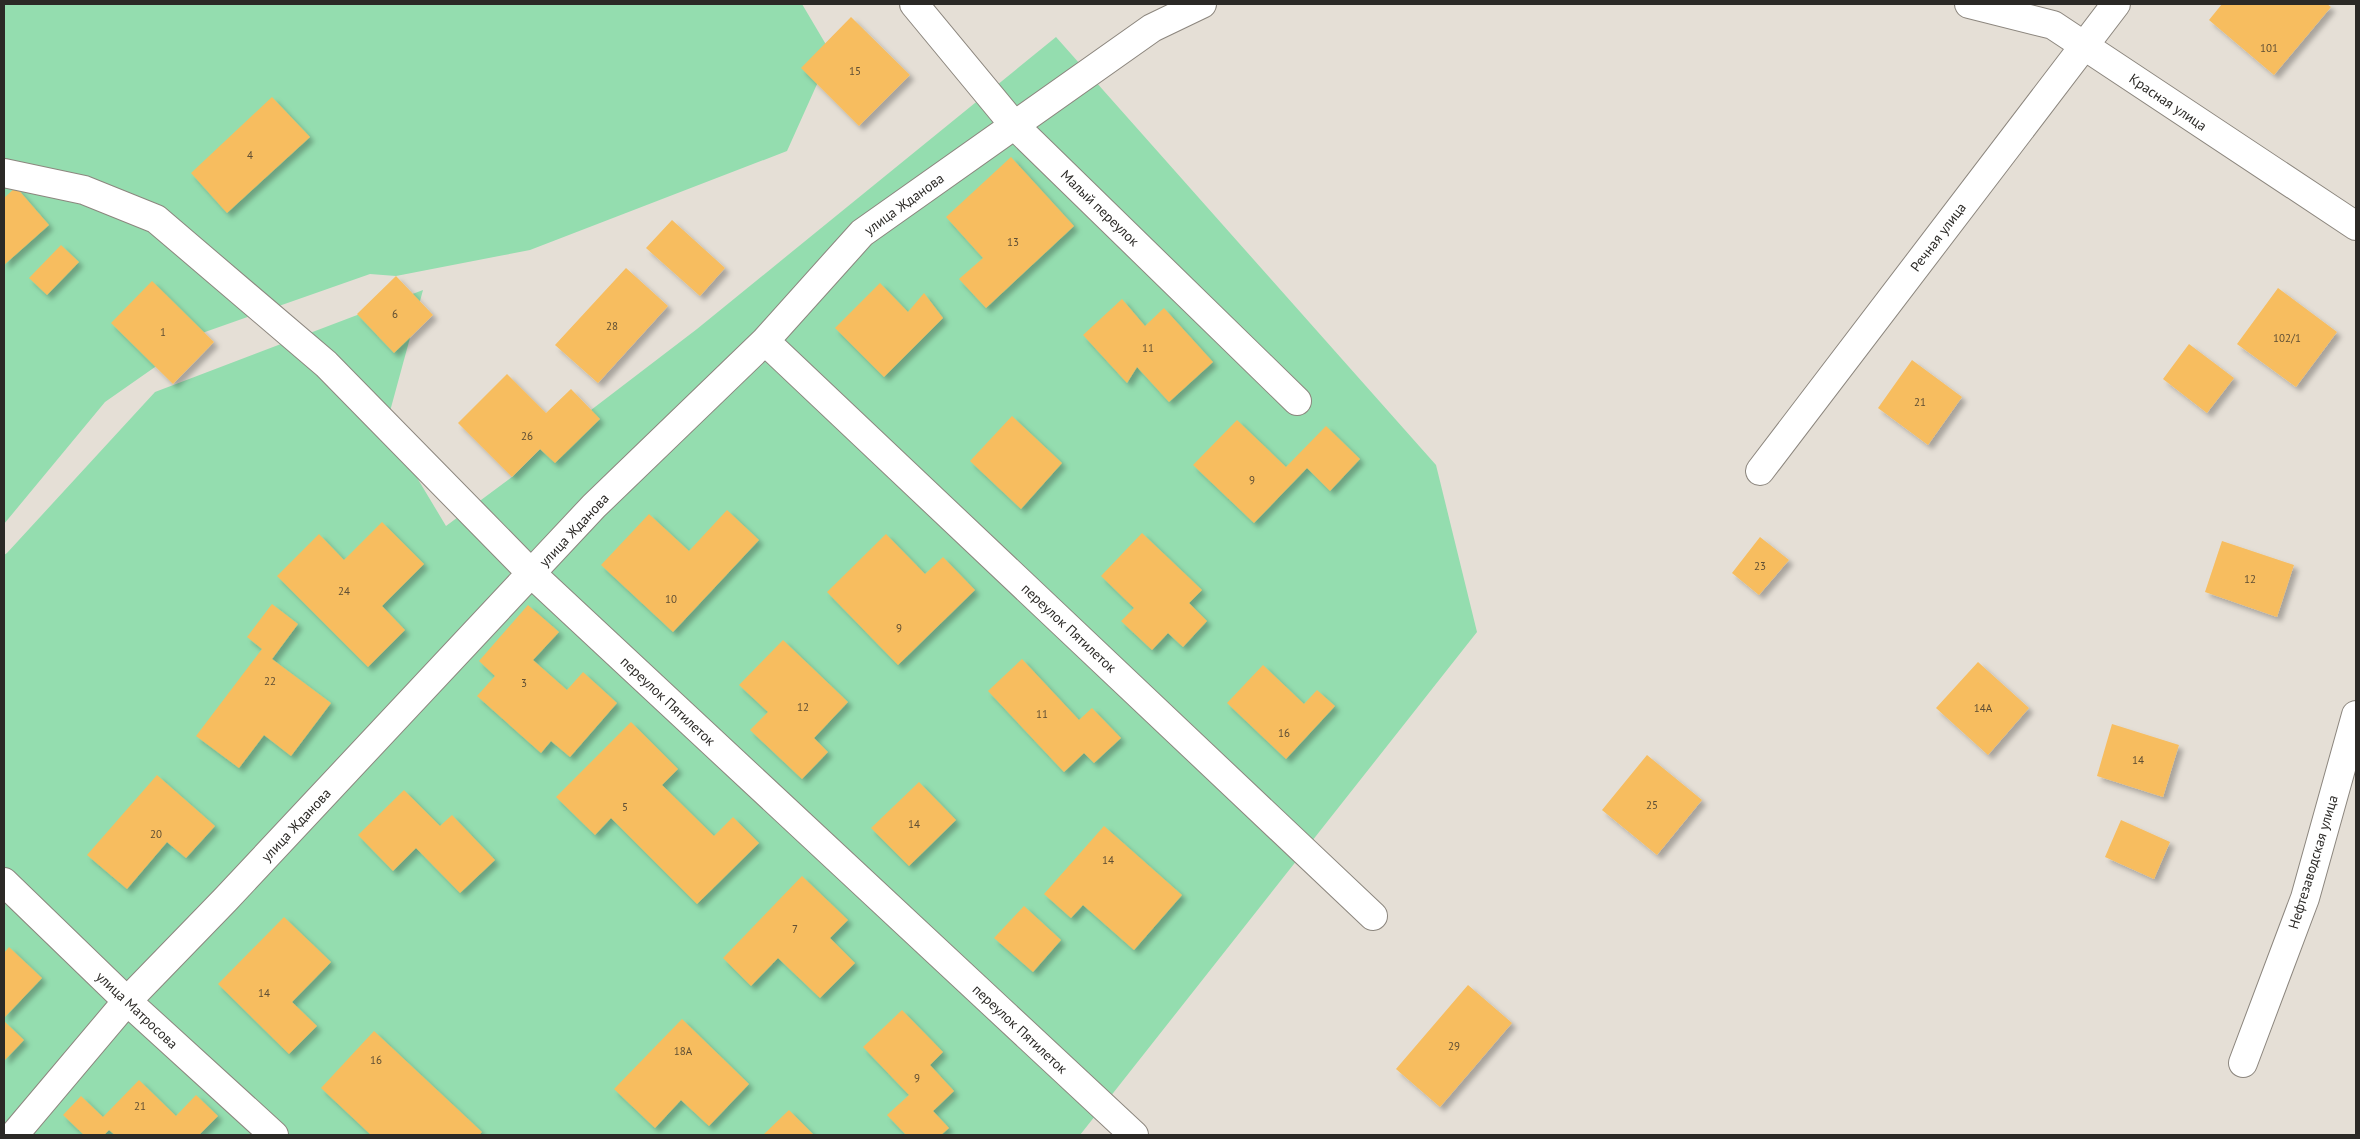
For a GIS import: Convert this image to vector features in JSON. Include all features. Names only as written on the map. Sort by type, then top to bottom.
[{"type":"street","name":"Малый переулок","points":[[914,4],[1014,125],[1297,401]]},
{"type":"street","name":"улица Жданова","points":[[14,1135],[127,1002],[594,506],[765,341],[862,233],[1152,28],[1202,4]]},
{"type":"street","name":"Красная улица","points":[[1969,4],[2053,25],[2356,226]]},
{"type":"street","name":"Речная улица","points":[[1760,471],[2116,4]]},
{"type":"street","name":"переулок Пятилеток","points":[[4,173],[84,190],[156,219],[326,364],[532,574],[1134,1135]]},
{"type":"street","name":"переулок Пятилеток","points":[[765,341],[1373,916]]},
{"type":"street","name":"Нефтезаводская улица","points":[[2243,1062],[2305,898],[2356,715]]},
{"type":"street","name":"улица Матросова","points":[[4,882],[127,1002],[274,1135]]},
{"type":"green space","points":[[4,4],[802,4],[831,53],[787,151],[530,250],[396,276],[370,274],[205,332],[105,402],[4,524]]},
{"type":"green space","points":[[1056,37],[1436,465],[1477,632],[1080,1135],[4,1135],[4,555],[155,392],[423,290],[386,426],[446,526],[512,477],[540,449],[697,329]]},
{"type":"building","points":[[2222,4],[2327,4],[2331,7],[2274,75],[2209,20]]},
{"type":"building","points":[[851,17],[910,75],[859,126],[801,68]]},
{"type":"building","points":[[272,97],[310,137],[227,213],[191,173]]},
{"type":"building","points":[[1011,157],[1074,226],[986,308],[959,279],[983,258],[946,217]]},
{"type":"building","points":[[16,187],[49,225],[4,265],[4,198]]},
{"type":"building","points":[[672,220],[725,268],[700,296],[646,248]]},
{"type":"building","points":[[61,245],[79,262],[47,295],[29,278]]},
{"type":"building","points":[[626,268],[668,306],[598,383],[555,345]]},
{"type":"building","points":[[396,276],[433,315],[394,353],[357,314]]},
{"type":"building","points":[[152,281],[214,342],[173,384],[111,323]]},
{"type":"building","points":[[880,283],[908,312],[924,293],[943,318],[884,377],[835,328]]},
{"type":"building","points":[[2278,288],[2337,332],[2296,387],[2237,344]]},
{"type":"building","points":[[1122,299],[1145,326],[1164,308],[1213,362],[1169,402],[1137,367],[1127,383],[1083,335]]},
{"type":"building","points":[[2189,344],[2234,378],[2207,413],[2163,379]]},
{"type":"building","points":[[1912,360],[1962,397],[1928,445],[1878,408]]},
{"type":"building","points":[[507,374],[546,413],[571,389],[600,419],[555,463],[540,449],[512,477],[458,423]]},
{"type":"building","points":[[1012,416],[1062,463],[1021,509],[970,461]]},
{"type":"building","points":[[1237,420],[1286,467],[1326,426],[1360,459],[1330,491],[1307,468],[1254,523],[1193,465]]},
{"type":"building","points":[[727,510],[759,540],[673,632],[601,565],[649,514],[689,551]]},
{"type":"building","points":[[382,522],[424,564],[382,606],[405,630],[368,667],[277,576],[319,534],[344,560]]},
{"type":"building","points":[[1142,533],[1202,590],[1189,603],[1207,621],[1183,647],[1168,633],[1152,650],[1121,621],[1134,608],[1101,576]]},
{"type":"building","points":[[886,534],[925,574],[943,557],[975,590],[898,665],[827,592]]},
{"type":"building","points":[[1760,537],[1789,560],[1759,595],[1732,573]]},
{"type":"building","points":[[2222,541],[2294,565],[2277,617],[2205,592]]},
{"type":"building","points":[[272,604],[298,624],[272,659],[331,703],[291,756],[264,735],[239,768],[196,736],[262,649],[247,637]]},
{"type":"building","points":[[528,605],[559,632],[533,660],[567,690],[583,672],[617,703],[570,757],[551,741],[541,753],[477,696],[495,676],[479,661]]},
{"type":"building","points":[[783,640],[848,702],[814,738],[828,752],[802,779],[750,730],[768,712],[739,685]]},
{"type":"building","points":[[1022,659],[1079,720],[1092,708],[1121,738],[1094,763],[1084,753],[1064,772],[988,691]]},
{"type":"building","points":[[1978,662],[2029,708],[1988,755],[1936,708]]},
{"type":"building","points":[[1263,665],[1304,704],[1317,690],[1335,706],[1286,759],[1227,703]]},
{"type":"building","points":[[631,722],[678,769],[662,785],[714,836],[733,817],[759,843],[697,904],[611,818],[595,835],[556,797]]},
{"type":"building","points":[[2112,724],[2179,745],[2163,797],[2097,776]]},
{"type":"building","points":[[1647,755],[1702,800],[1657,855],[1602,810]]},
{"type":"building","points":[[157,775],[215,826],[186,858],[167,842],[127,889],[87,855]]},
{"type":"building","points":[[919,782],[956,820],[909,866],[871,828]]},
{"type":"building","points":[[404,790],[440,826],[452,815],[495,860],[460,893],[416,848],[393,871],[358,835]]},
{"type":"building","points":[[2121,820],[2170,842],[2154,879],[2105,857]]},
{"type":"building","points":[[1104,826],[1182,895],[1134,950],[1083,905],[1071,918],[1044,894]]},
{"type":"building","points":[[802,876],[848,920],[830,938],[855,963],[820,998],[778,958],[751,986],[723,958]]},
{"type":"building","points":[[1024,906],[1061,940],[1033,972],[994,938]]},
{"type":"building","points":[[284,917],[331,962],[292,1002],[317,1026],[289,1054],[218,984]]},
{"type":"building","points":[[9,947],[42,978],[4,1018],[4,953]]},
{"type":"building","points":[[1468,985],[1512,1023],[1440,1107],[1396,1069]]},
{"type":"building","points":[[902,1010],[943,1052],[930,1065],[954,1091],[933,1111],[949,1128],[941,1135],[906,1135],[887,1115],[909,1095],[863,1047]]},
{"type":"building","points":[[682,1019],[749,1084],[709,1126],[681,1100],[655,1128],[614,1089]]},
{"type":"building","points":[[4,1021],[24,1040],[4,1061]]},
{"type":"building","points":[[374,1031],[482,1132],[479,1135],[371,1135],[321,1088]]},
{"type":"building","points":[[139,1080],[176,1116],[196,1095],[218,1116],[199,1135],[115,1135],[109,1130],[104,1135],[84,1135],[63,1115],[81,1096],[103,1117]]},
{"type":"building","points":[[789,1110],[814,1135],[763,1135]]}]
